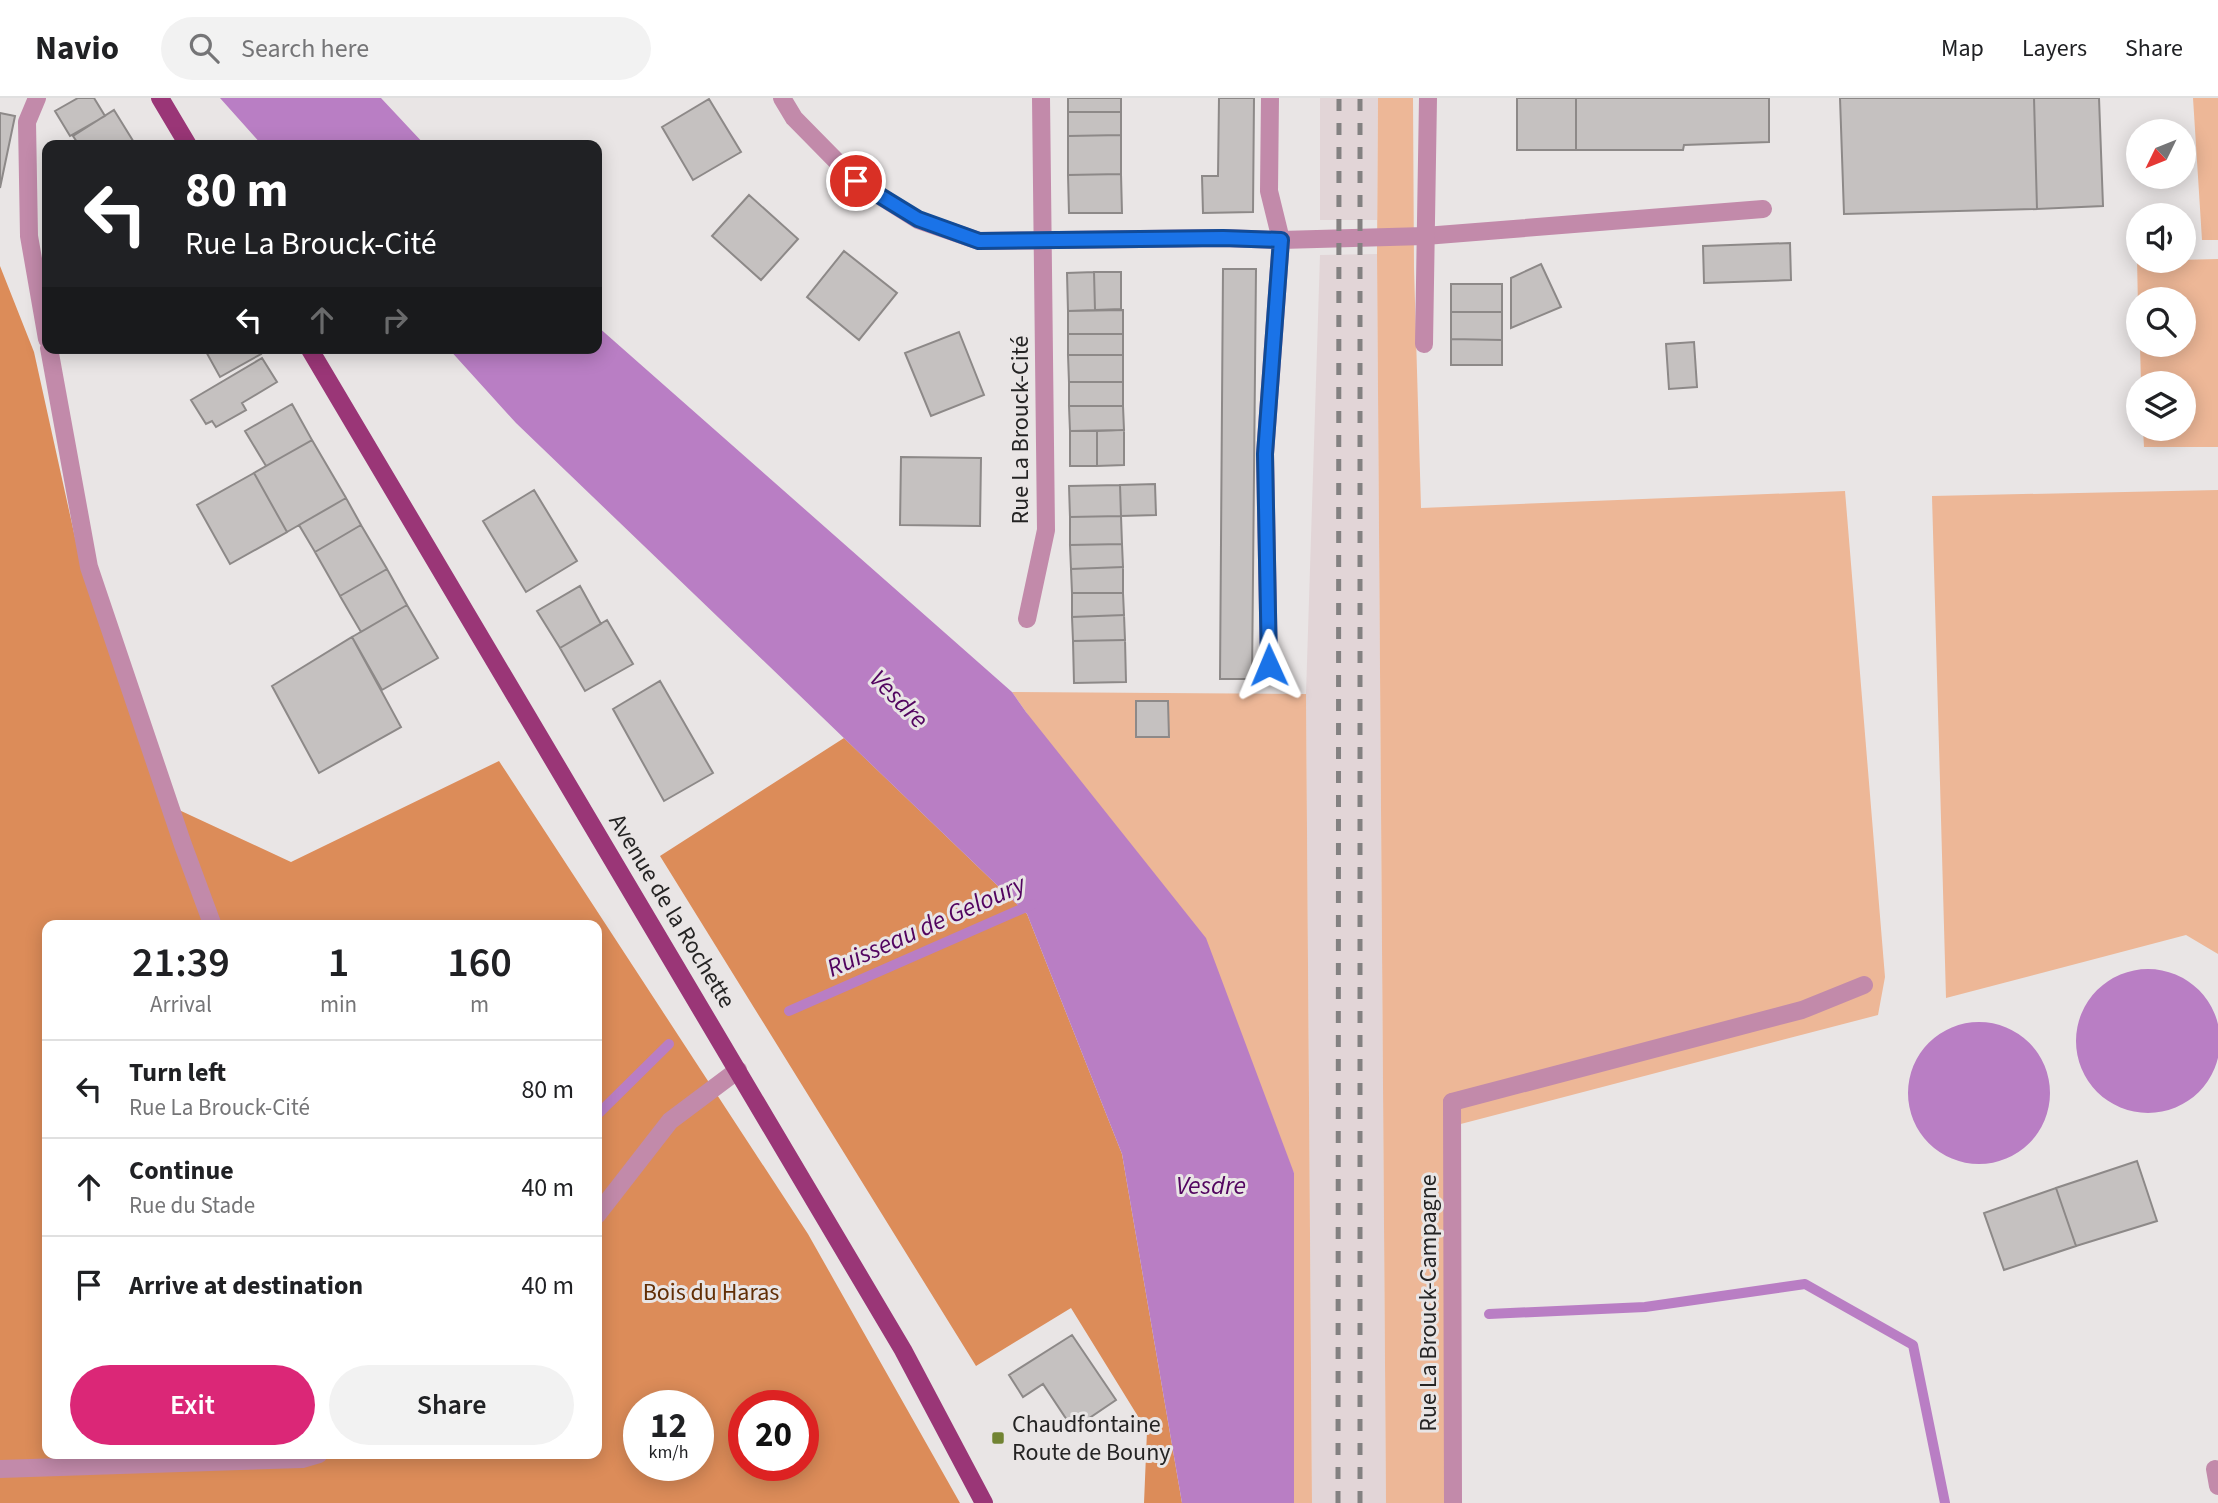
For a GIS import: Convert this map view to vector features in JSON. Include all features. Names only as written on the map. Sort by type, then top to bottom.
[{"type":"main road","points":[[160,98],[185,140]]},
{"type":"main road","name":"Avenue de la Rochette","points":[[313,354],[903,1350],[984,1503]]},
{"type":"street","points":[[37,98],[27,122],[29,236],[42,310]]},
{"type":"street","points":[[782,98],[794,118],[856,181],[918,219],[979,241],[1223,238],[1281,240],[1425,236],[1763,209]]},
{"type":"street","name":"Rue La Brouck-Cité","points":[[1027,619],[1046,530],[1041,98]]},
{"type":"street","points":[[1269,665],[1265,454],[1281,240],[1269,191],[1270,98]]},
{"type":"street","points":[[1424,344],[1428,98]]},
{"type":"street","points":[[50,354],[89,567],[211,920]]},
{"type":"street","name":"Rue La Brouck-Campagne","points":[[1453,1503],[1452,1102],[1802,1010],[1864,985]]},
{"type":"street","points":[[602,1209],[670,1121],[738,1070]]},
{"type":"street","points":[[0,1469],[302,1459]]},
{"type":"shaded area","points":[[1320,98],[1378,98],[1377,220],[1320,220]]},
{"type":"shaded area","points":[[1378,98],[1413,98],[1414,268],[1421,508],[1845,491],[1885,977],[1878,1015],[1453,1126],[1453,1503],[1386,1503]]},
{"type":"shaded area","points":[[2193,98],[2218,98],[2218,240],[2202,240]]},
{"type":"shaded area","points":[[1377,254],[1386,1503],[1312,1503],[1306,694],[1320,255]]},
{"type":"shaded area","points":[[2218,259],[2218,447],[2144,447],[2144,441],[2196,441],[2196,371],[2141,371],[2140,357],[2196,357],[2196,287],[2138,287],[2137,273],[2196,273],[2196,260]]},
{"type":"shaded area","points":[[2218,490],[2218,954],[2186,935],[1946,998],[1932,496]]},
{"type":"shaded area","points":[[1012,692],[1306,694],[1312,1503],[1294,1503],[1294,1173]]},
{"type":"green space","name":"Bois du Haras","points":[[0,266],[34,352],[78,551],[179,810],[291,862],[499,761],[808,1234],[960,1503],[0,1503]]},
{"type":"green space","points":[[844,738],[1027,914],[1122,1154],[1182,1503],[1144,1503],[1147,1431],[1071,1308],[976,1366],[660,856]]},
{"type":"water","points":[[220,98],[381,98],[420,140],[258,140]]},
{"type":"water","name":"Vesdre","points":[[602,330],[1012,692],[1206,938],[1294,1173],[1294,1503],[1182,1503],[1122,1154],[1027,914],[516,423],[453,354],[602,354]]},
{"type":"water","points":[[2148,969],[2176,974],[2199,990],[2215,1013],[2219,1027],[2219,1055],[2215,1069],[2199,1092],[2176,1108],[2148,1113],[2120,1108],[2097,1092],[2081,1069],[2076,1041],[2081,1013],[2097,990],[2120,974]]},
{"type":"water","points":[[1979,1022],[2006,1027],[2029,1043],[2045,1066],[2050,1093],[2045,1120],[2029,1143],[2006,1159],[1979,1164],[1952,1159],[1929,1143],[1913,1120],[1908,1093],[1913,1066],[1929,1043],[1952,1027]]},
{"type":"building","points":[[78,98],[94,98],[105,116],[70,136],[55,111]]},
{"type":"building","points":[[1068,98],[1121,98],[1121,112],[1068,112]]},
{"type":"building","points":[[1219,98],[1254,98],[1253,212],[1203,213],[1202,176],[1218,176]]},
{"type":"building","points":[[1517,98],[1576,98],[1576,150],[1517,150]]},
{"type":"building","points":[[1576,98],[1769,98],[1769,142],[1684,145],[1683,150],[1576,150]]},
{"type":"building","points":[[1840,98],[2034,98],[2037,209],[1844,214]]},
{"type":"building","points":[[2034,98],[2099,98],[2103,206],[2037,209]]},
{"type":"building","points":[[709,99],[741,152],[693,180],[662,127]]},
{"type":"building","points":[[114,110],[133,140],[76,140],[73,136]]},
{"type":"building","points":[[1068,112],[1121,112],[1121,135],[1068,136]]},
{"type":"building","points":[[0,113],[15,116],[0,188]]},
{"type":"building","points":[[1121,135],[1121,174],[1068,175],[1068,136]]},
{"type":"building","points":[[1121,174],[1122,213],[1069,213],[1068,175]]},
{"type":"building","points":[[749,195],[798,239],[761,280],[712,236]]},
{"type":"building","points":[[1790,243],[1791,280],[1704,283],[1703,246]]},
{"type":"building","points":[[844,251],[897,293],[859,340],[807,297]]},
{"type":"building","points":[[1541,264],[1561,307],[1511,328],[1511,278]]},
{"type":"building","points":[[1223,269],[1256,269],[1252,679],[1220,679]]},
{"type":"building","points":[[1094,272],[1121,272],[1121,309],[1095,310]]},
{"type":"building","points":[[1094,272],[1095,310],[1068,311],[1067,273]]},
{"type":"building","points":[[1451,284],[1502,284],[1502,312],[1451,312]]},
{"type":"building","points":[[1123,310],[1123,334],[1068,334],[1068,311]]},
{"type":"building","points":[[1451,312],[1502,312],[1502,340],[1451,339]]},
{"type":"building","points":[[959,332],[984,395],[931,416],[905,353]]},
{"type":"building","points":[[1068,334],[1123,334],[1123,355],[1068,355]]},
{"type":"building","points":[[1451,339],[1502,340],[1502,365],[1451,365]]},
{"type":"building","points":[[1694,342],[1697,387],[1669,389],[1666,344]]},
{"type":"building","points":[[207,354],[261,354],[220,377]]},
{"type":"building","points":[[1068,355],[1123,355],[1123,382],[1069,382]]},
{"type":"building","points":[[262,358],[277,382],[242,403],[246,410],[216,427],[212,421],[206,424],[191,400]]},
{"type":"building","points":[[1069,382],[1123,382],[1123,406],[1069,406]]},
{"type":"building","points":[[292,404],[312,440],[266,466],[245,431]]},
{"type":"building","points":[[1069,406],[1123,406],[1124,430],[1070,431]]},
{"type":"building","points":[[1124,430],[1124,465],[1097,466],[1097,431]]},
{"type":"building","points":[[1070,431],[1097,431],[1097,466],[1070,466]]},
{"type":"building","points":[[312,440],[346,498],[287,532],[254,473]]},
{"type":"building","points":[[901,457],[981,458],[980,526],[900,525]]},
{"type":"building","points":[[254,473],[287,532],[230,564],[197,505]]},
{"type":"building","points":[[1155,484],[1156,515],[1121,516],[1120,485]]},
{"type":"building","points":[[1120,485],[1121,516],[1070,517],[1069,486]]},
{"type":"building","points":[[534,490],[577,561],[526,592],[483,521]]},
{"type":"building","points":[[346,498],[361,525],[315,552],[299,525]]},
{"type":"building","points":[[1121,516],[1122,544],[1070,545],[1070,517]]},
{"type":"building","points":[[361,525],[387,569],[340,596],[315,552]]},
{"type":"building","points":[[1122,544],[1123,567],[1071,569],[1070,545]]},
{"type":"building","points":[[1123,567],[1123,593],[1072,593],[1071,569]]},
{"type":"building","points":[[387,569],[407,605],[361,632],[340,596]]},
{"type":"building","points":[[580,586],[601,624],[560,648],[537,611]]},
{"type":"building","points":[[1072,593],[1123,593],[1124,615],[1072,617]]},
{"type":"building","points":[[407,605],[438,658],[382,690],[352,637]]},
{"type":"building","points":[[1124,615],[1125,640],[1073,641],[1072,617]]},
{"type":"building","points":[[607,620],[633,664],[585,691],[560,648]]},
{"type":"building","points":[[352,637],[401,727],[319,773],[272,686]]},
{"type":"building","points":[[1125,640],[1126,682],[1074,683],[1073,641]]},
{"type":"building","points":[[660,681],[713,773],[664,801],[613,709]]},
{"type":"building","points":[[1136,701],[1168,701],[1169,737],[1136,737]]},
{"type":"building","points":[[2137,1161],[2157,1221],[2076,1246],[2056,1188]]},
{"type":"building","points":[[2056,1188],[2076,1246],[2004,1270],[1984,1213]]},
{"type":"building","points":[[1072,1335],[1116,1400],[1073,1429],[1043,1384],[1023,1397],[1009,1375]]},
{"type":"waterway","name":"Ruisseau de Geloury","points":[[789,1011],[1033,904]]},
{"type":"waterway","name":"Ruisseau de Geloury","points":[[602,1110],[669,1044]]},
{"type":"waterway","points":[[1489,1314],[1645,1307],[1805,1284],[1913,1345],[1945,1503]]},
{"type":"railway","points":[[1338,1503],[1339,98]]},
{"type":"railway","points":[[1360,98],[1360,1503]]},
{"type":"place","name":"Chaudfontaine Route de Bouny","points":[[998,1438]]},
{"type":"route","points":[[856,181],[918,219],[979,241],[1223,238],[1281,240],[1265,454],[1269,665]]}]
